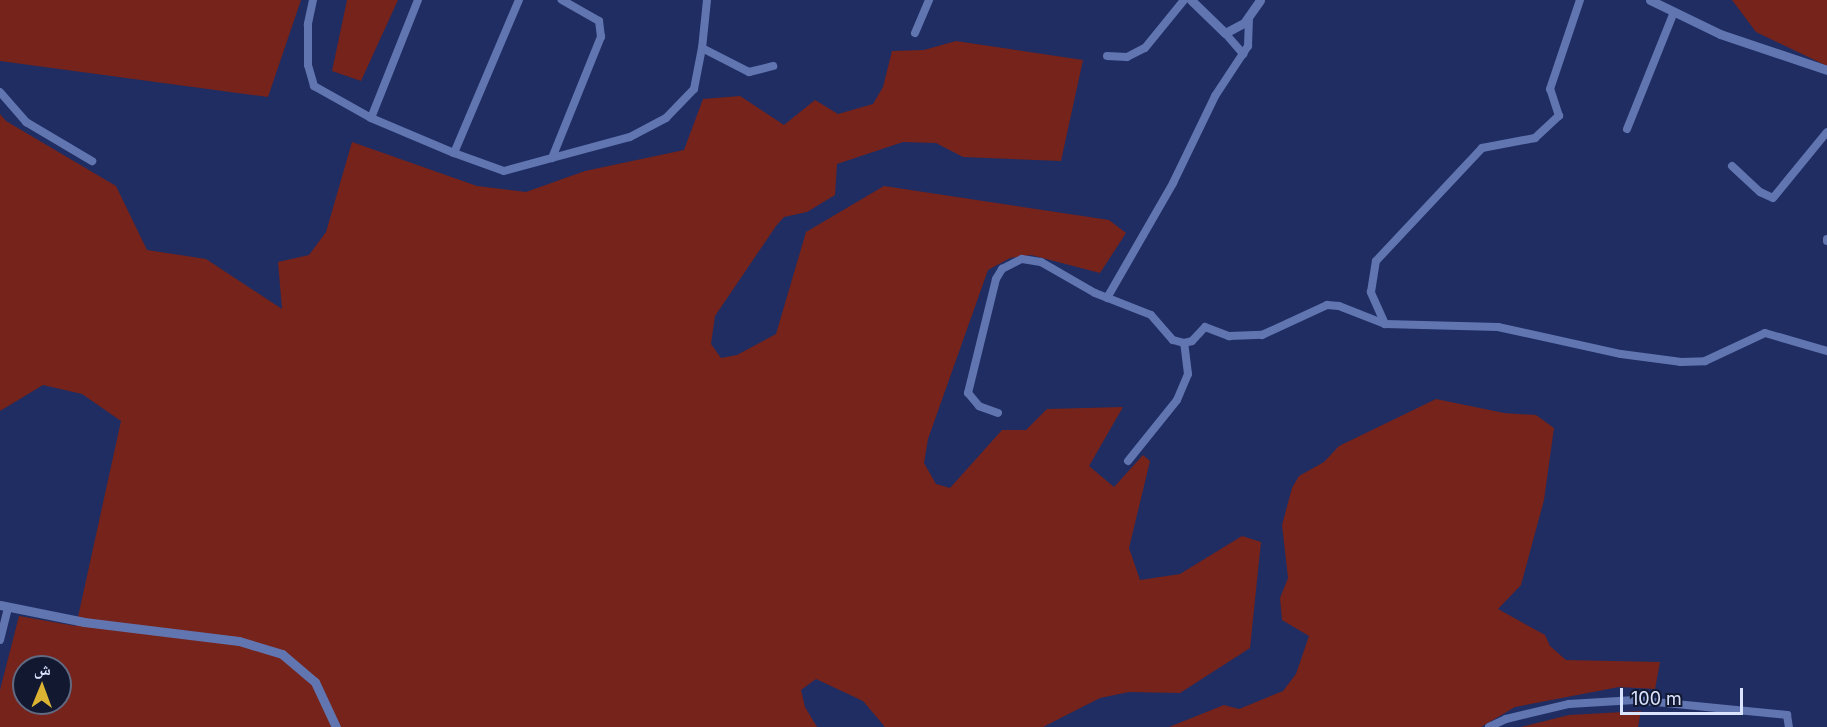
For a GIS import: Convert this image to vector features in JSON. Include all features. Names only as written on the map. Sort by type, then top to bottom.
[{"type":"street","points":[[313,0],[308,24],[308,65],[314,86],[371,118],[504,171],[630,137],[666,118],[694,89],[702,48],[707,0]]},
{"type":"street","points":[[371,118],[418,0]]},
{"type":"street","points":[[454,153],[519,0]]},
{"type":"street","points":[[552,158],[601,37],[599,21],[562,0]]},
{"type":"street","points":[[915,33],[929,0]]},
{"type":"street","points":[[1107,56],[1127,57],[1145,48],[1184,0]]},
{"type":"street","points":[[1191,0],[1243,54]]},
{"type":"street","points":[[1225,33],[1237,29],[1249,17],[1260,0]]},
{"type":"street","points":[[1385,324],[1371,292],[1376,261],[1482,148],[1535,138],[1559,116],[1550,89],[1580,0]]},
{"type":"street","points":[[1650,0],[1720,34],[1827,70]]},
{"type":"street","points":[[1627,129],[1674,12]]},
{"type":"street","points":[[1107,298],[1173,183],[1215,96],[1243,54],[1250,37],[1249,17]]},
{"type":"street","points":[[702,48],[749,72],[773,66]]},
{"type":"street","points":[[0,92],[26,122],[92,161]]},
{"type":"street","points":[[1732,166],[1760,192],[1773,198],[1827,132]]},
{"type":"street","points":[[998,413],[978,406],[968,393],[988,304],[1002,269],[1012,262],[1031,258],[1107,298],[1151,315],[1173,340],[1184,343],[1192,341],[1205,327],[1229,336],[1251,338],[1327,305],[1352,310],[1385,324],[1498,327],[1621,354],[1681,362],[1705,361],[1765,333],[1827,351]]},
{"type":"street","points":[[1128,461],[1177,400],[1188,374],[1184,343]]},
{"type":"street","points":[[0,640],[4,606],[84,622],[239,641],[282,654],[315,682],[336,727]]},
{"type":"street","points":[[1489,727],[1506,719],[1569,704],[1635,700],[1787,715],[1789,727]]},
{"type":"shaded area","points":[[0,0],[301,0],[268,97],[0,61]]},
{"type":"shaded area","points":[[347,0],[398,0],[361,81],[332,71]]},
{"type":"shaded area","points":[[1732,0],[1827,0],[1827,66],[1756,32]]},
{"type":"shaded area","points":[[956,41],[1083,60],[1061,161],[963,157],[936,143],[903,142],[837,164],[835,195],[807,212],[784,217],[776,226],[715,316],[711,344],[721,358],[737,355],[776,334],[806,232],[884,186],[1109,220],[1126,233],[1100,273],[1031,255],[1010,258],[988,270],[928,439],[924,463],[936,484],[950,488],[1002,430],[1026,430],[1047,409],[1123,407],[1089,466],[1114,487],[1143,455],[1150,461],[1129,548],[1140,580],[1180,574],[1242,536],[1261,542],[1250,648],[1180,693],[1129,692],[1100,698],[1043,727],[885,727],[863,701],[816,679],[801,690],[805,707],[817,727],[0,727],[0,690],[19,616],[76,626],[121,421],[82,394],[43,385],[0,411],[0,114],[6,121],[116,186],[147,250],[206,259],[282,309],[278,262],[309,255],[326,232],[352,142],[477,186],[526,192],[585,171],[684,150],[703,99],[740,96],[784,125],[815,100],[838,114],[873,104],[883,87],[892,51],[924,50]]},
{"type":"shaded area","points":[[1436,399],[1504,413],[1536,415],[1554,428],[1544,500],[1521,585],[1498,609],[1545,635],[1550,646],[1566,660],[1660,662],[1655,689],[1619,687],[1515,707],[1481,727],[1169,727],[1224,705],[1239,709],[1283,691],[1296,674],[1309,636],[1282,620],[1280,598],[1288,578],[1282,525],[1292,488],[1299,476],[1324,462],[1339,446]]},
{"type":"shaded area","points":[[1641,711],[1638,727],[1521,727],[1569,715]]}]
